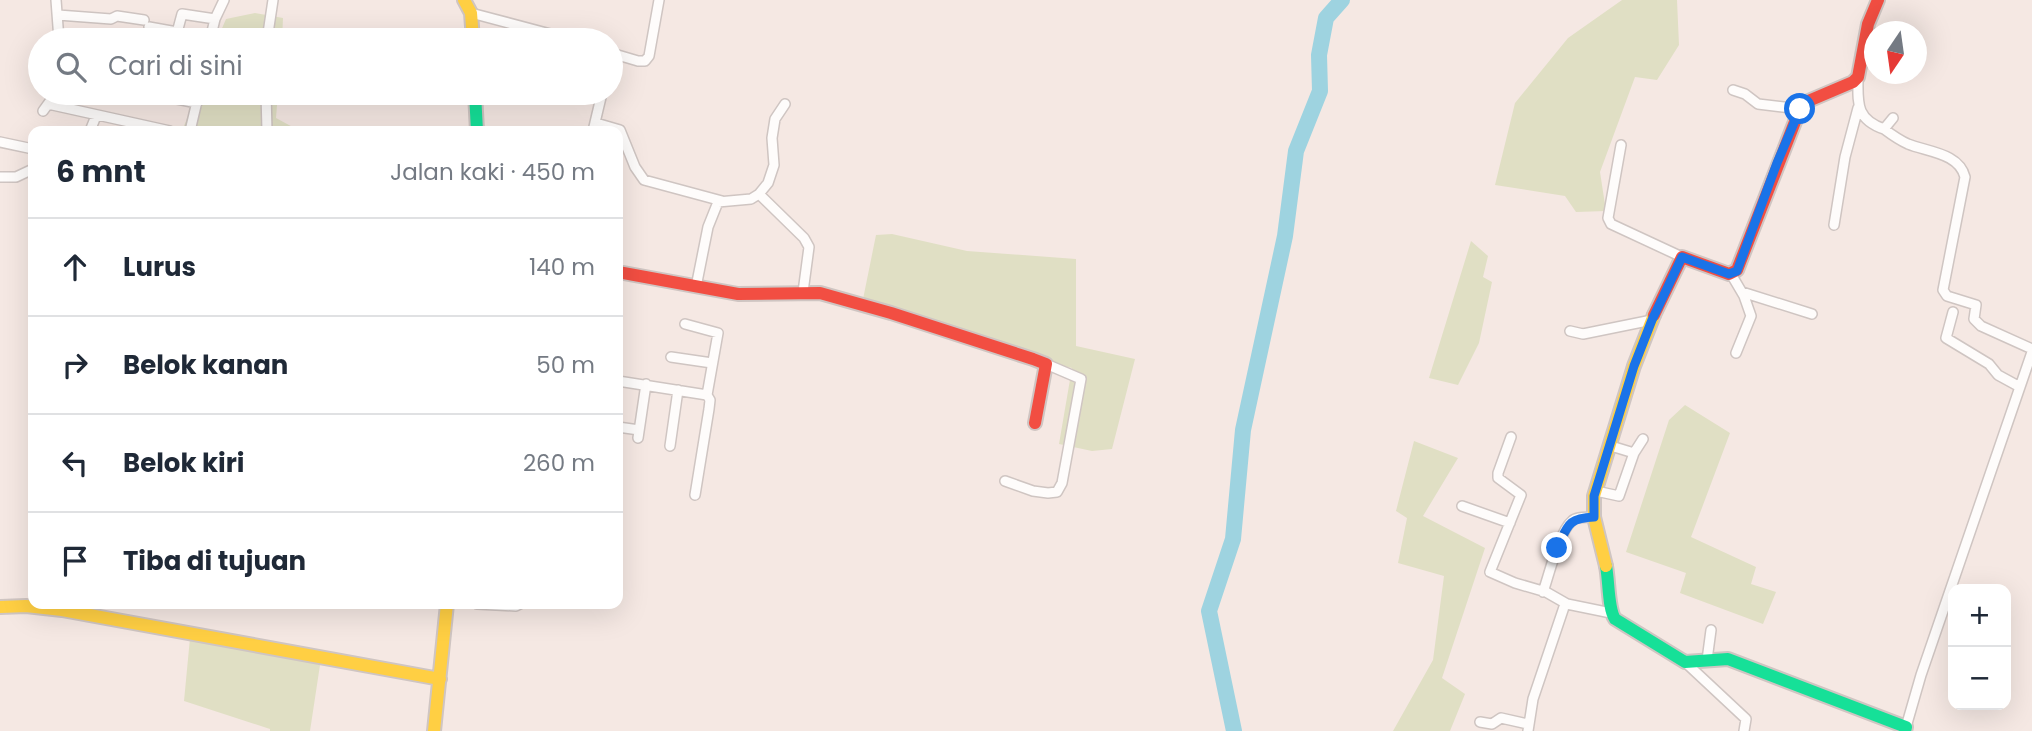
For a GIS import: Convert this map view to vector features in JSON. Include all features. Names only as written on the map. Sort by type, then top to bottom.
[{"type":"street","points":[[57,0],[59,28]]},
{"type":"street","points":[[213,28],[224,0]]},
{"type":"street","points":[[269,28],[273,0]]},
{"type":"street","points":[[464,0],[471,13],[472,28]]},
{"type":"street","points":[[623,57],[645,61],[649,56],[659,0]]},
{"type":"street","points":[[1834,225],[1846,156],[1858,108],[1857,77],[1868,24],[1878,0]]},
{"type":"street","points":[[178,28],[180,16],[184,13],[215,19]]},
{"type":"street","points":[[471,13],[528,28]]},
{"type":"street","points":[[58,15],[111,19],[117,16],[158,28]]},
{"type":"street","points":[[1731,274],[1739,266],[1800,109],[1806,102],[1853,82],[1857,77]]},
{"type":"street","points":[[1733,90],[1758,104],[1800,109]]},
{"type":"street","points":[[623,137],[635,167],[644,180],[722,201],[744,201],[760,194],[768,183],[774,165],[775,119],[785,104]]},
{"type":"street","points":[[47,105],[45,107],[137,126]]},
{"type":"street","points":[[191,126],[196,105]]},
{"type":"street","points":[[266,105],[267,126]]},
{"type":"street","points":[[476,105],[477,126]]},
{"type":"street","points":[[595,126],[600,105]]},
{"type":"street","points":[[1685,662],[1728,659],[1905,729],[2032,351],[1981,326],[1975,319],[1976,305],[1947,296],[1943,290],[1965,177],[1963,169],[1931,150],[1899,140],[1866,118],[1858,108]]},
{"type":"street","points":[[92,126],[96,116]]},
{"type":"street","points":[[1884,129],[1893,118]]},
{"type":"street","points":[[0,142],[28,148]]},
{"type":"street","points":[[1621,145],[1608,218],[1611,224],[1682,257],[1731,274],[1742,292],[1751,320],[1736,353]]},
{"type":"street","points":[[0,177],[16,177],[28,171]]},
{"type":"street","points":[[760,194],[804,238],[809,247],[803,292]]},
{"type":"street","points":[[696,287],[708,227],[715,207],[722,201]]},
{"type":"street","points":[[1682,257],[1634,366],[1596,491],[1594,517],[1610,583],[1611,613],[1685,662],[1746,719],[1744,731]]},
{"type":"street","points":[[623,273],[738,294],[820,293],[891,313],[1046,364],[1081,379],[1062,483],[1057,492],[1048,493],[1005,481]]},
{"type":"street","points":[[1742,292],[1812,314]]},
{"type":"street","points":[[1953,312],[1946,338],[1989,364],[1998,375],[2020,387]]},
{"type":"street","points":[[1570,331],[1583,334],[1652,320]]},
{"type":"street","points":[[685,324],[718,332],[695,495]]},
{"type":"street","points":[[671,357],[712,363]]},
{"type":"street","points":[[1035,424],[1046,364]]},
{"type":"street","points":[[623,382],[707,395]]},
{"type":"street","points":[[623,429],[638,434],[646,384]]},
{"type":"street","points":[[670,446],[678,390]]},
{"type":"street","points":[[1511,438],[1497,473],[1500,481],[1521,495],[1490,572],[1567,604],[1611,613]]},
{"type":"street","points":[[1596,491],[1619,496],[1634,453],[1643,439]]},
{"type":"street","points":[[1611,446],[1634,453]]},
{"type":"street","points":[[1462,506],[1510,523]]},
{"type":"street","points":[[1543,592],[1557,548],[1570,523],[1579,518],[1594,517]]},
{"type":"street","points":[[1480,722],[1492,724],[1501,718],[1528,728],[1533,699],[1557,625],[1567,604]]},
{"type":"street","points":[[2,605],[28,606]]},
{"type":"street","points":[[74,609],[351,665],[440,679]]},
{"type":"street","points":[[434,731],[447,609]]},
{"type":"street","points":[[1707,660],[1712,630]]},
{"type":"green space","points":[[1622,0],[1677,0],[1679,45],[1657,80],[1635,77],[1600,172],[1606,211],[1576,212],[1565,196],[1495,185],[1515,103],[1568,38]]},
{"type":"green space","points":[[255,13],[283,18],[283,28],[222,28],[226,19]]},
{"type":"green space","points":[[192,105],[277,105],[276,118],[291,126],[184,126]]},
{"type":"green space","points":[[892,234],[967,251],[1076,259],[1076,346],[1135,359],[1112,449],[1092,451],[1059,444],[1072,368],[963,341],[861,309],[876,235]]},
{"type":"green space","points":[[1471,241],[1488,256],[1483,277],[1492,282],[1479,343],[1458,385],[1429,378]]},
{"type":"green space","points":[[1685,405],[1730,433],[1691,537],[1756,567],[1751,584],[1776,592],[1763,624],[1680,593],[1686,573],[1626,552],[1669,420]]},
{"type":"green space","points":[[1414,441],[1458,458],[1423,516],[1485,548],[1442,678],[1465,694],[1450,731],[1393,731],[1433,660],[1444,576],[1398,563],[1407,518],[1396,511]]},
{"type":"green space","points":[[190,638],[255,646],[320,665],[310,731],[270,731],[184,701]]},
{"type":"waterway","points":[[1234,731],[1209,611],[1233,539],[1243,430],[1285,236],[1296,151],[1320,91],[1319,55],[1326,18],[1342,0]]},
{"type":"traffic: fast","points":[[476,105],[477,126]]},
{"type":"traffic: fast","points":[[1606,566],[1615,619],[1685,662],[1728,659],[1906,727],[1905,731]]},
{"type":"traffic: slow","points":[[464,0],[471,13],[472,28]]},
{"type":"traffic: slow","points":[[1606,566],[1594,517],[1594,496],[1634,366],[1654,315]]},
{"type":"traffic: slow","points":[[0,607],[28,606]]},
{"type":"traffic: slow","points":[[53,609],[440,679]]},
{"type":"traffic: slow","points":[[434,731],[446,609]]},
{"type":"traffic: jam","points":[[1654,315],[1682,257],[1729,274],[1737,270],[1800,109],[1806,102],[1853,82],[1858,77],[1868,24],[1878,0]]},
{"type":"traffic: jam","points":[[623,273],[738,294],[820,293],[1033,359],[1046,364],[1035,423]]},
{"type":"route","points":[[1557,548],[1574,519],[1594,517],[1594,496],[1634,366],[1682,257],[1729,274],[1737,271],[1800,109]]}]
